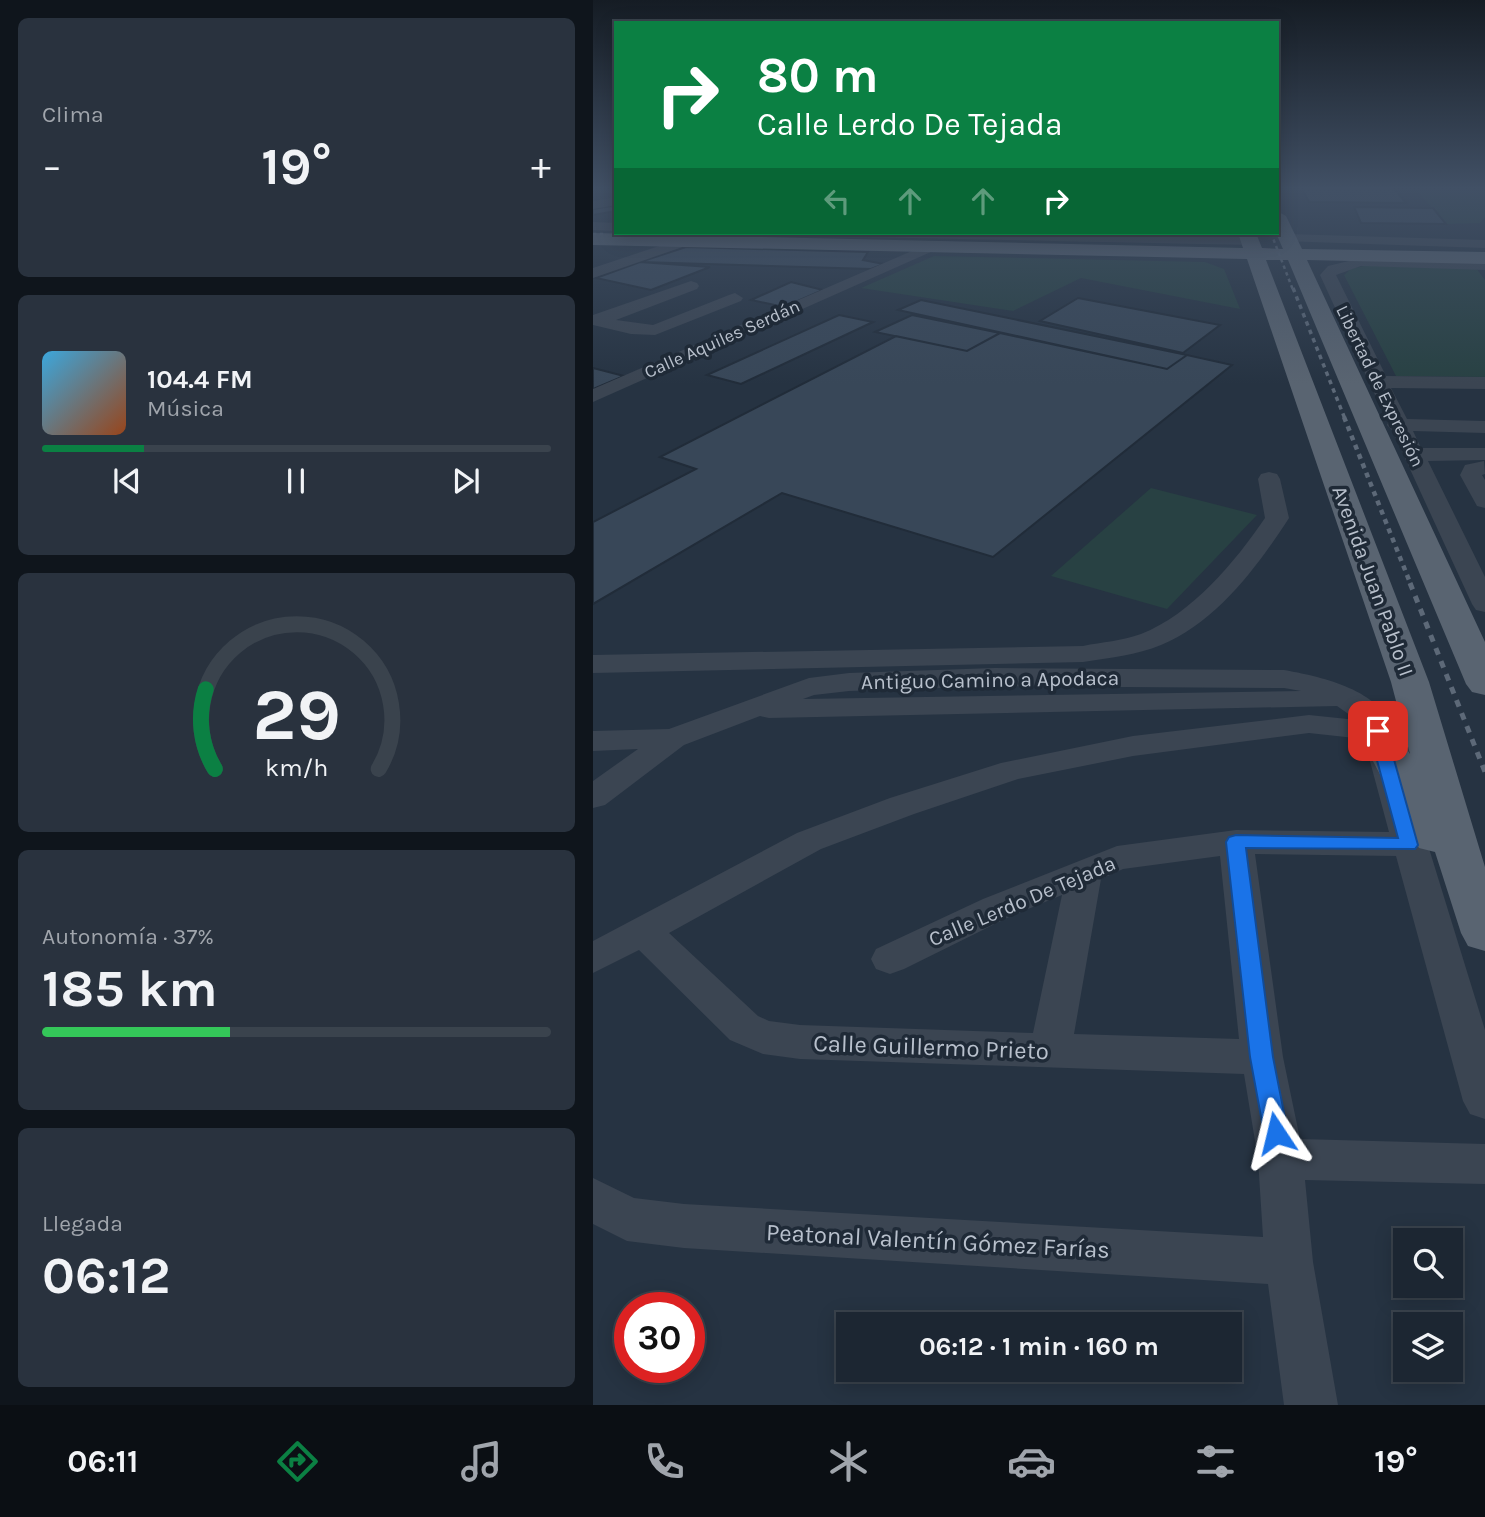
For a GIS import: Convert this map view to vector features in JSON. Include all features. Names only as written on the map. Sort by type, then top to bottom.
[{"type":"main road","points":[[962,253],[985,253]]},
{"type":"main road","name":"Avenida Juan Pablo II","points":[[1240,253],[1410,682],[1466,881],[1485,933]]},
{"type":"main road","points":[[1294,253],[1343,357],[1485,684]]},
{"type":"main road","points":[[1303,253],[1485,258]]},
{"type":"main road","points":[[1343,357],[1394,416],[1425,524],[1422,544]]},
{"type":"main road","points":[[1378,731],[1445,855],[1466,881]]},
{"type":"street","points":[[595,281],[658,253]]},
{"type":"street","name":"Calle Aquiles Serdán","points":[[593,396],[922,253]]},
{"type":"street","name":"Libertad de Expresión","points":[[1485,265],[1361,262],[1341,266],[1329,272],[1332,288],[1394,416],[1476,567],[1485,604]]},
{"type":"street","points":[[595,320],[690,286]]},
{"type":"street","points":[[595,320],[631,329],[655,330],[735,298]]},
{"type":"street","points":[[1394,416],[1485,383]]},
{"type":"street","points":[[1394,416],[1485,390]]},
{"type":"street","points":[[1439,408],[1485,411]]},
{"type":"street","points":[[1394,416],[1485,427]]},
{"type":"street","points":[[1394,416],[1485,438]]},
{"type":"street","points":[[1394,416],[1485,454]]},
{"type":"street","points":[[1484,468],[1473,470],[1471,475],[1485,500]]},
{"type":"street","points":[[593,664],[1083,654],[1138,644],[1162,635],[1195,612],[1259,547],[1277,518],[1269,479]]},
{"type":"street","points":[[593,741],[673,737],[748,710],[1347,699],[1372,716],[1378,731],[1485,1101]]},
{"type":"street","points":[[593,958],[809,841],[902,806],[1012,770],[1133,746],[1309,724],[1378,731],[1427,747]]},
{"type":"street","points":[[593,797],[673,737]]},
{"type":"street","points":[[1236,842],[1261,1057],[1281,1159],[1289,1262],[1311,1405]]},
{"type":"street","name":"Calle Lerdo De Tejada","points":[[890,959],[996,908],[1117,859],[1236,842],[1409,845]]},
{"type":"street","points":[[1050,1052],[1084,872]]},
{"type":"street","name":"Calle Guillermo Prieto","points":[[643,930],[744,1028],[763,1037],[800,1042],[1261,1057]]},
{"type":"street","points":[[1281,1159],[1485,1164]]},
{"type":"street","name":"Peatonal Valentín Gómez Farías","points":[[593,1199],[627,1219],[684,1226],[1289,1262]]},
{"type":"green space","points":[[934,256],[1205,262],[1224,269],[1240,309],[1081,278],[1013,311],[861,288]]},
{"type":"green space","points":[[1372,264],[1476,268],[1485,280],[1485,377],[1396,376],[1344,275],[1351,269]]},
{"type":"green space","points":[[1151,488],[1257,515],[1167,609],[1051,576]]},
{"type":"building","points":[[669,253],[868,253],[863,260],[884,264],[871,269],[640,262]]},
{"type":"building","points":[[640,262],[710,267],[651,290],[596,278]]},
{"type":"building","points":[[791,282],[823,290],[784,307],[751,300]]},
{"type":"building","points":[[1078,298],[1220,325],[1183,353],[1040,321]]},
{"type":"building","points":[[921,300],[1187,355],[1167,369],[898,310]]},
{"type":"building","points":[[839,315],[873,322],[741,384],[707,375]]},
{"type":"building","points":[[912,315],[1000,333],[967,351],[875,332]]},
{"type":"building","points":[[1000,333],[1167,369],[1187,355],[1232,365],[993,557],[782,493],[593,604],[593,522],[696,469],[660,457],[896,336],[967,351]]},
{"type":"building","points":[[593,368],[624,376],[593,389]]},
{"type":"railway","points":[[1279,253],[1293,290]]},
{"type":"railway","points":[[1293,288],[1345,419]]},
{"type":"railway","points":[[1344,417],[1411,585]]},
{"type":"railway","points":[[1410,583],[1485,772]]},
{"type":"route","points":[[1276,1133],[1261,1057],[1236,842],[1409,845],[1378,731]]}]
